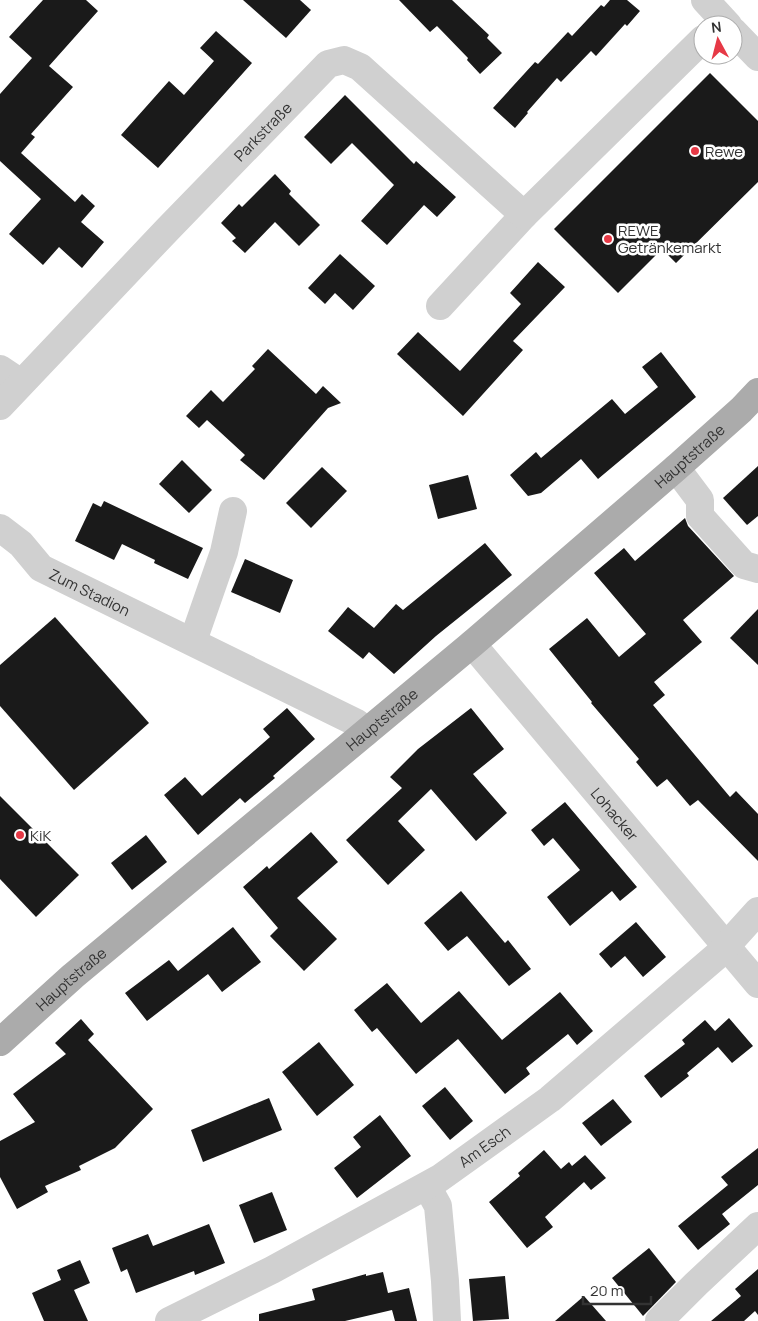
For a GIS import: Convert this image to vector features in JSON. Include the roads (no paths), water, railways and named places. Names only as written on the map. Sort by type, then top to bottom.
[{"type":"main road","name":"Hauptstraße","points":[[0,1042],[73,976],[472,644],[676,468],[741,410],[758,392]]},
{"type":"street","points":[[743,42],[758,57]]},
{"type":"street","points":[[440,306],[524,215],[693,49]]},
{"type":"street","name":"Parkstraße","points":[[0,406],[10,376],[328,64],[344,60],[360,67],[524,215]]},
{"type":"street","points":[[676,468],[700,500],[700,516],[744,565],[758,569]]},
{"type":"street","points":[[193,642],[224,552],[233,512]]},
{"type":"street","name":"Zum Stadion","points":[[0,528],[21,544],[41,568],[358,723],[366,733]]},
{"type":"street","points":[[0,549],[10,554],[28,553]]},
{"type":"street","name":"Lohacker","points":[[472,644],[758,984]]},
{"type":"street","name":"Am Esch","points":[[169,1321],[206,1312],[272,1270],[427,1186],[550,1099],[726,946],[758,911]]},
{"type":"street","points":[[427,1186],[438,1206],[447,1321]]},
{"type":"street","points":[[659,1321],[758,1226]]},
{"type":"place","name":"Rewe","points":[[695,151]]},
{"type":"place","name":"REWE Getränkemarkt","points":[[608,239]]},
{"type":"place","name":"KiK","points":[[20,835]]}]
